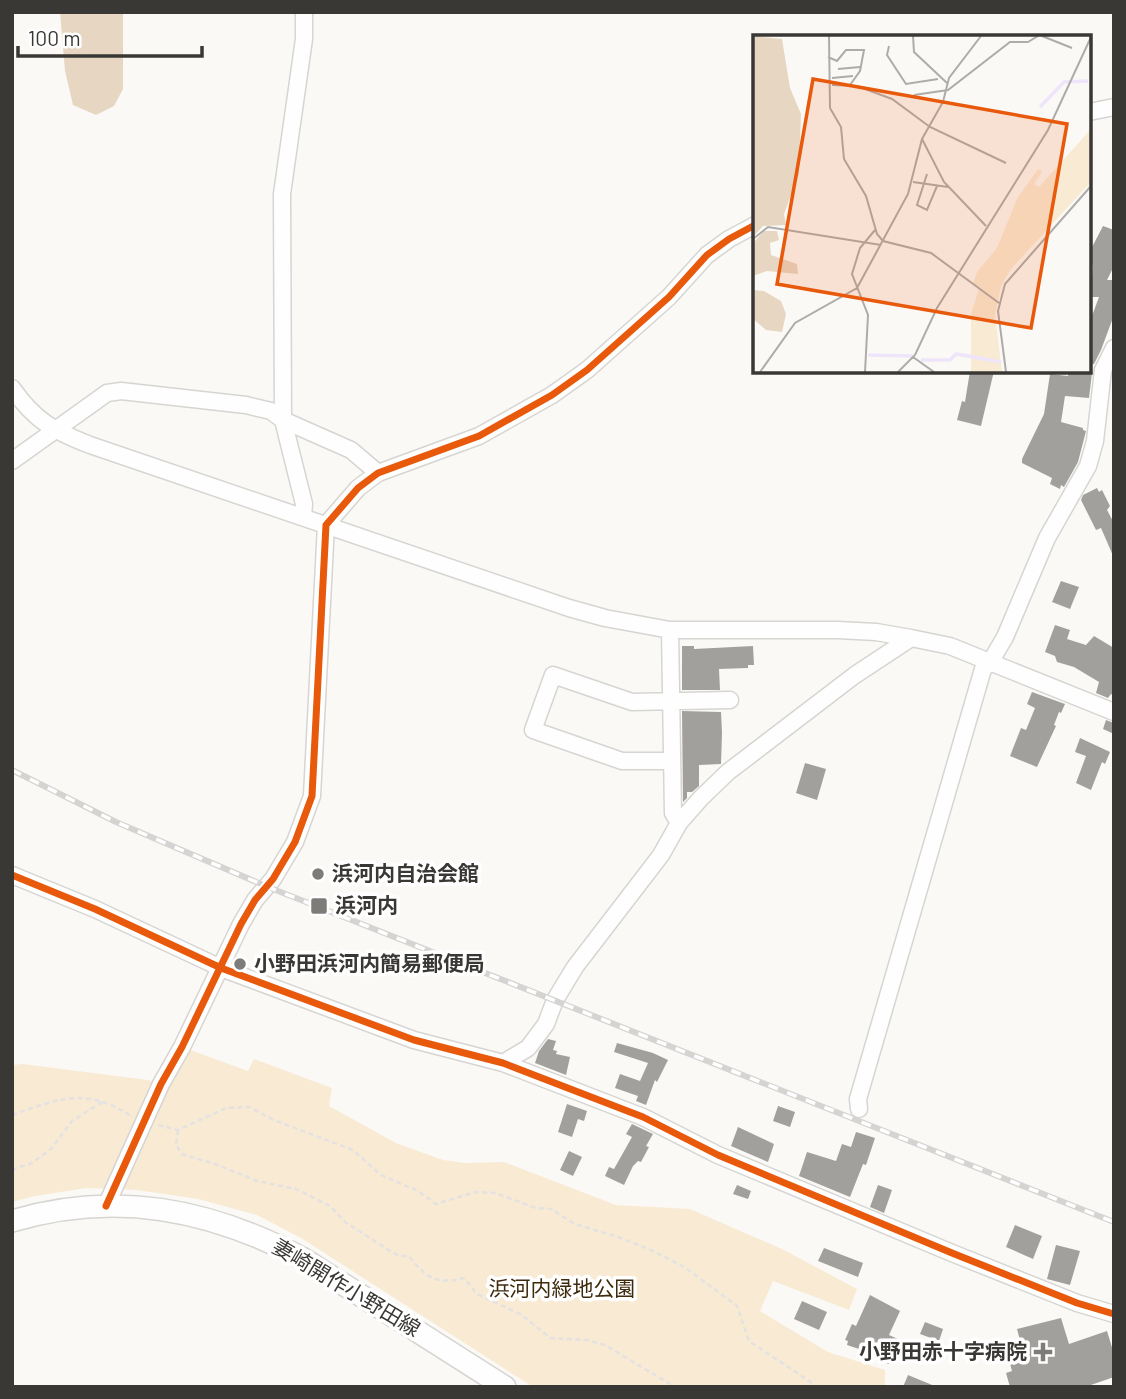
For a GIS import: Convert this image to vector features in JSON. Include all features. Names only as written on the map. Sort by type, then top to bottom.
[{"type":"main road","name":"妻崎開作小野田線","points":[[12,1221],[65,1209],[106,1206],[164,1209],[216,1220],[268,1240],[302,1258],[505,1387]]},
{"type":"street","points":[[303,517],[304,504],[284,420],[282,194],[304,39],[304,12]]},
{"type":"street","points":[[1091,112],[1114,107]]},
{"type":"street","points":[[106,1206],[144,1121],[241,924],[255,901],[274,879],[295,842],[312,796],[326,525],[358,488],[378,473],[479,436],[552,395],[619,344],[669,297],[707,255],[753,226]]},
{"type":"street","points":[[859,1109],[858,1099],[983,669],[991,662],[1005,637],[1047,538],[1088,466],[1095,441],[1103,370],[1114,348]]},
{"type":"street","points":[[12,388],[36,418],[54,431],[90,446],[569,608],[605,618],[670,630],[838,630],[876,632],[911,638],[950,646],[1114,712]]},
{"type":"street","points":[[12,461],[107,393],[121,391],[246,405],[271,411],[284,420],[351,450],[378,473]]},
{"type":"street","points":[[670,630],[673,813],[679,823]]},
{"type":"street","points":[[503,1063],[528,1048],[546,1024],[555,1000],[575,967],[662,855],[679,823],[701,798],[728,772],[855,675],[911,638]]},
{"type":"street","points":[[672,761],[622,761],[533,730],[553,675],[632,702],[730,700]]},
{"type":"street","points":[[12,875],[95,909],[221,968],[414,1040],[503,1063],[643,1117],[718,1155],[952,1253],[1077,1303],[1114,1314]]},
{"type":"path","points":[[12,1115],[58,1101],[85,1097],[113,1104],[144,1121],[178,1130],[226,1108],[249,1107],[274,1120],[354,1150],[381,1175],[418,1191],[436,1204],[481,1191],[495,1193],[536,1208],[551,1209],[575,1224],[618,1237],[686,1268],[737,1306],[749,1340],[818,1387]]},
{"type":"path","points":[[12,1170],[32,1163],[51,1149],[72,1121],[102,1102]]},
{"type":"path","points":[[178,1130],[176,1144],[181,1154],[257,1181],[296,1189],[330,1206],[345,1222],[387,1249],[399,1256],[409,1256],[417,1267],[436,1280],[448,1282],[464,1278],[477,1294],[522,1315],[550,1338],[587,1340],[605,1345],[675,1387]]},
{"type":"green space","name":"浜河内緑地公園","points":[[182,1047],[248,1071],[254,1059],[332,1088],[329,1106],[396,1143],[443,1160],[465,1163],[504,1162],[616,1205],[690,1209],[782,1249],[857,1289],[849,1310],[773,1281],[760,1311],[828,1352],[885,1370],[885,1387],[533,1387],[301,1238],[257,1215],[198,1199],[137,1190],[87,1188],[12,1202],[12,1065],[23,1064],[148,1080],[160,1084]]},
{"type":"shaded area","points":[[60,12],[123,12],[123,89],[114,106],[96,115],[73,105],[65,71]]},
{"type":"building","points":[[1103,226],[1114,230],[1114,266],[1107,280],[1114,280],[1114,315],[1094,364],[1091,364],[1091,319],[1099,297],[1091,297],[1091,249]]},
{"type":"building","points":[[970,373],[994,373],[981,426],[957,420],[962,401],[965,402]]},
{"type":"building","points":[[1069,373],[1092,373],[1089,398],[1065,396],[1061,422],[1086,431],[1078,462],[1064,487],[1061,485],[1060,489],[1050,484],[1052,478],[1022,463],[1022,459],[1044,414],[1050,374],[1068,376]]},
{"type":"building","points":[[1097,488],[1099,492],[1102,490],[1110,506],[1107,510],[1114,523],[1114,558],[1101,528],[1096,530],[1081,500],[1083,495]]},
{"type":"building","points":[[1061,581],[1079,587],[1070,609],[1052,602]]},
{"type":"building","points":[[1055,625],[1070,630],[1067,639],[1086,645],[1094,636],[1114,648],[1114,696],[1111,694],[1108,698],[1096,693],[1099,682],[1074,667],[1057,662],[1055,656],[1045,652]]},
{"type":"building","points":[[682,646],[694,646],[694,649],[753,646],[754,665],[748,665],[748,668],[719,669],[720,690],[682,690]]},
{"type":"building","points":[[1032,692],[1065,704],[1061,713],[1059,712],[1054,725],[1056,726],[1037,767],[1010,756],[1021,728],[1026,730],[1035,708],[1027,704]]},
{"type":"building","points":[[682,711],[721,712],[722,733],[721,764],[699,765],[699,786],[692,792],[687,792],[687,798],[683,802]]},
{"type":"building","points":[[1106,720],[1114,723],[1114,734],[1103,729]]},
{"type":"building","points":[[1080,738],[1110,752],[1105,764],[1102,762],[1091,790],[1076,783],[1086,756],[1075,752]]},
{"type":"building","points":[[805,763],[826,769],[817,800],[796,793]]},
{"type":"building","points":[[548,1039],[556,1041],[553,1050],[557,1051],[556,1054],[570,1057],[566,1075],[535,1063],[539,1051]]},
{"type":"building","points":[[617,1043],[668,1060],[657,1082],[655,1080],[646,1105],[636,1101],[638,1096],[615,1088],[620,1074],[640,1081],[648,1063],[614,1052]]},
{"type":"building","points":[[567,1104],[587,1111],[584,1121],[578,1119],[572,1137],[558,1132]]},
{"type":"building","points":[[778,1106],[795,1112],[790,1127],[773,1121]]},
{"type":"building","points":[[632,1124],[653,1134],[641,1162],[638,1161],[633,1166],[624,1185],[605,1176],[609,1167],[614,1169],[632,1137],[626,1134]]},
{"type":"building","points":[[738,1127],[774,1144],[768,1162],[731,1146]]},
{"type":"building","points":[[856,1132],[875,1138],[866,1165],[863,1164],[850,1197],[799,1176],[807,1152],[836,1161],[842,1144],[851,1147]]},
{"type":"building","points":[[569,1151],[582,1157],[573,1176],[560,1170]]},
{"type":"building","points":[[737,1185],[751,1191],[748,1199],[733,1194]]},
{"type":"building","points":[[878,1185],[892,1190],[884,1213],[870,1207]]},
{"type":"building","points":[[1015,1225],[1042,1236],[1033,1259],[1006,1247]]},
{"type":"building","points":[[1056,1245],[1080,1251],[1070,1285],[1047,1279]]},
{"type":"building","points":[[824,1248],[863,1263],[858,1277],[818,1261]]},
{"type":"building","points":[[870,1295],[900,1311],[889,1335],[909,1344],[904,1354],[894,1350],[889,1364],[878,1360],[880,1356],[847,1345],[848,1341],[845,1340],[852,1324],[856,1326]]},
{"type":"building","points":[[802,1301],[827,1312],[819,1330],[794,1319]]},
{"type":"building","name":"小野田赤十字病院","points":[[1061,1318],[1069,1344],[1107,1331],[1114,1354],[1114,1377],[1085,1387],[1010,1387],[1006,1373],[1012,1371],[1009,1360],[1016,1358],[1013,1346],[1021,1344],[1017,1329]]},
{"type":"building","points":[[925,1322],[943,1329],[939,1341],[920,1334]]},
{"type":"building","points":[[908,1375],[937,1387],[903,1387]]},
{"type":"railway","points":[[12,770],[116,822],[268,887],[1114,1222]]},
{"type":"cycle path","points":[[106,1206],[161,1084],[182,1047],[241,924],[295,842],[312,796],[326,525],[358,488],[378,473],[479,436],[552,395],[587,370],[669,297],[707,255],[753,226]]},
{"type":"cycle path","points":[[12,875],[95,909],[221,968],[414,1040],[503,1063],[643,1117],[718,1155],[952,1253],[1077,1303],[1114,1314]]},
{"type":"place","name":"浜河内自治会館","points":[[318,874]]},
{"type":"place","name":"浜河内","points":[[319,906]]},
{"type":"place","name":"小野田浜河内簡易郵便局","points":[[240,964]]},
{"type":"place","name":"小野田赤十字病院","points":[[1043,1352]]}]
